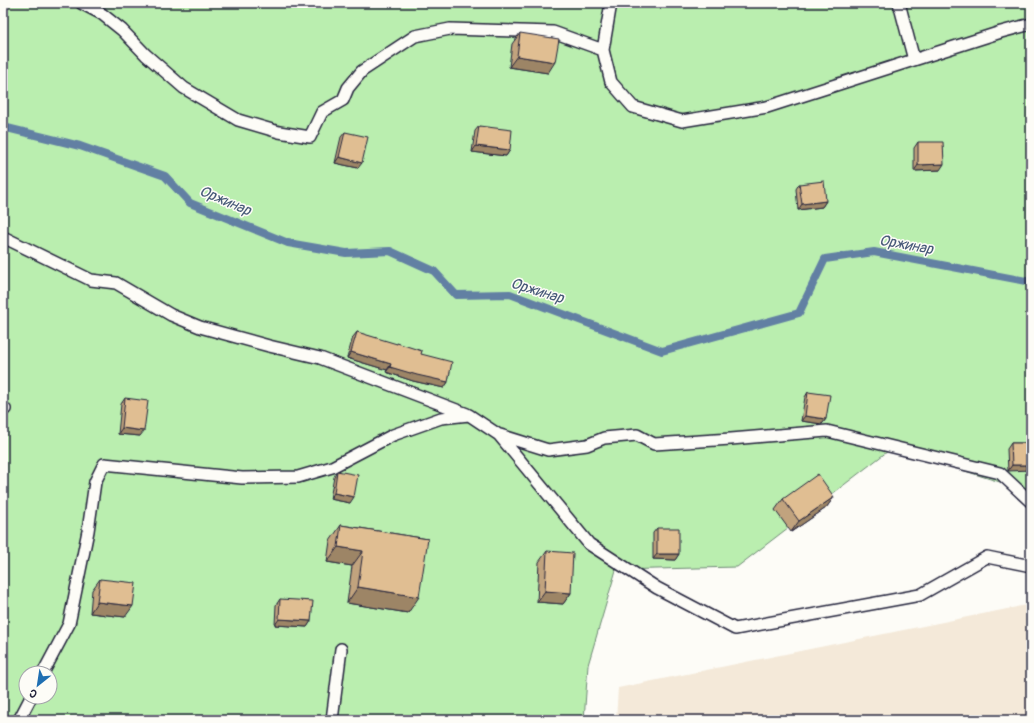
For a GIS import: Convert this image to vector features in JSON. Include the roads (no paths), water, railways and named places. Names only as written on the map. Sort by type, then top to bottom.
[{"type":"lane","points":[[81,3],[102,14],[122,30],[146,55],[184,88],[238,120],[279,132],[310,137],[322,112],[343,100],[348,88],[362,71],[415,36],[450,29],[554,32],[603,50]]},
{"type":"lane","points":[[611,3],[603,50],[611,82],[633,107],[682,121],[767,107],[1031,24]]},
{"type":"lane","points":[[899,3],[914,60]]},
{"type":"lane","points":[[3,237],[91,280],[116,283],[172,315],[200,327],[320,358],[469,415],[499,435],[548,450],[587,445],[604,438],[637,435],[654,444],[827,431],[1000,473],[1031,502]]},
{"type":"lane","points":[[47,665],[69,624],[88,531],[95,482],[104,464],[242,478],[298,477],[332,467],[394,434],[441,418],[469,415]]},
{"type":"lane","points":[[499,435],[589,544],[657,588],[735,629],[920,595],[987,557],[1031,566]]},
{"type":"lane","points":[[332,720],[342,649]]},
{"type":"lane","points":[[19,720],[27,705]]},
{"type":"waterway","name":"Оржинар","points":[[3,127],[80,146],[165,176],[190,203],[288,243],[346,253],[390,251],[434,271],[456,295],[510,294],[662,351],[799,313],[825,259],[874,252],[1031,282]]}]
